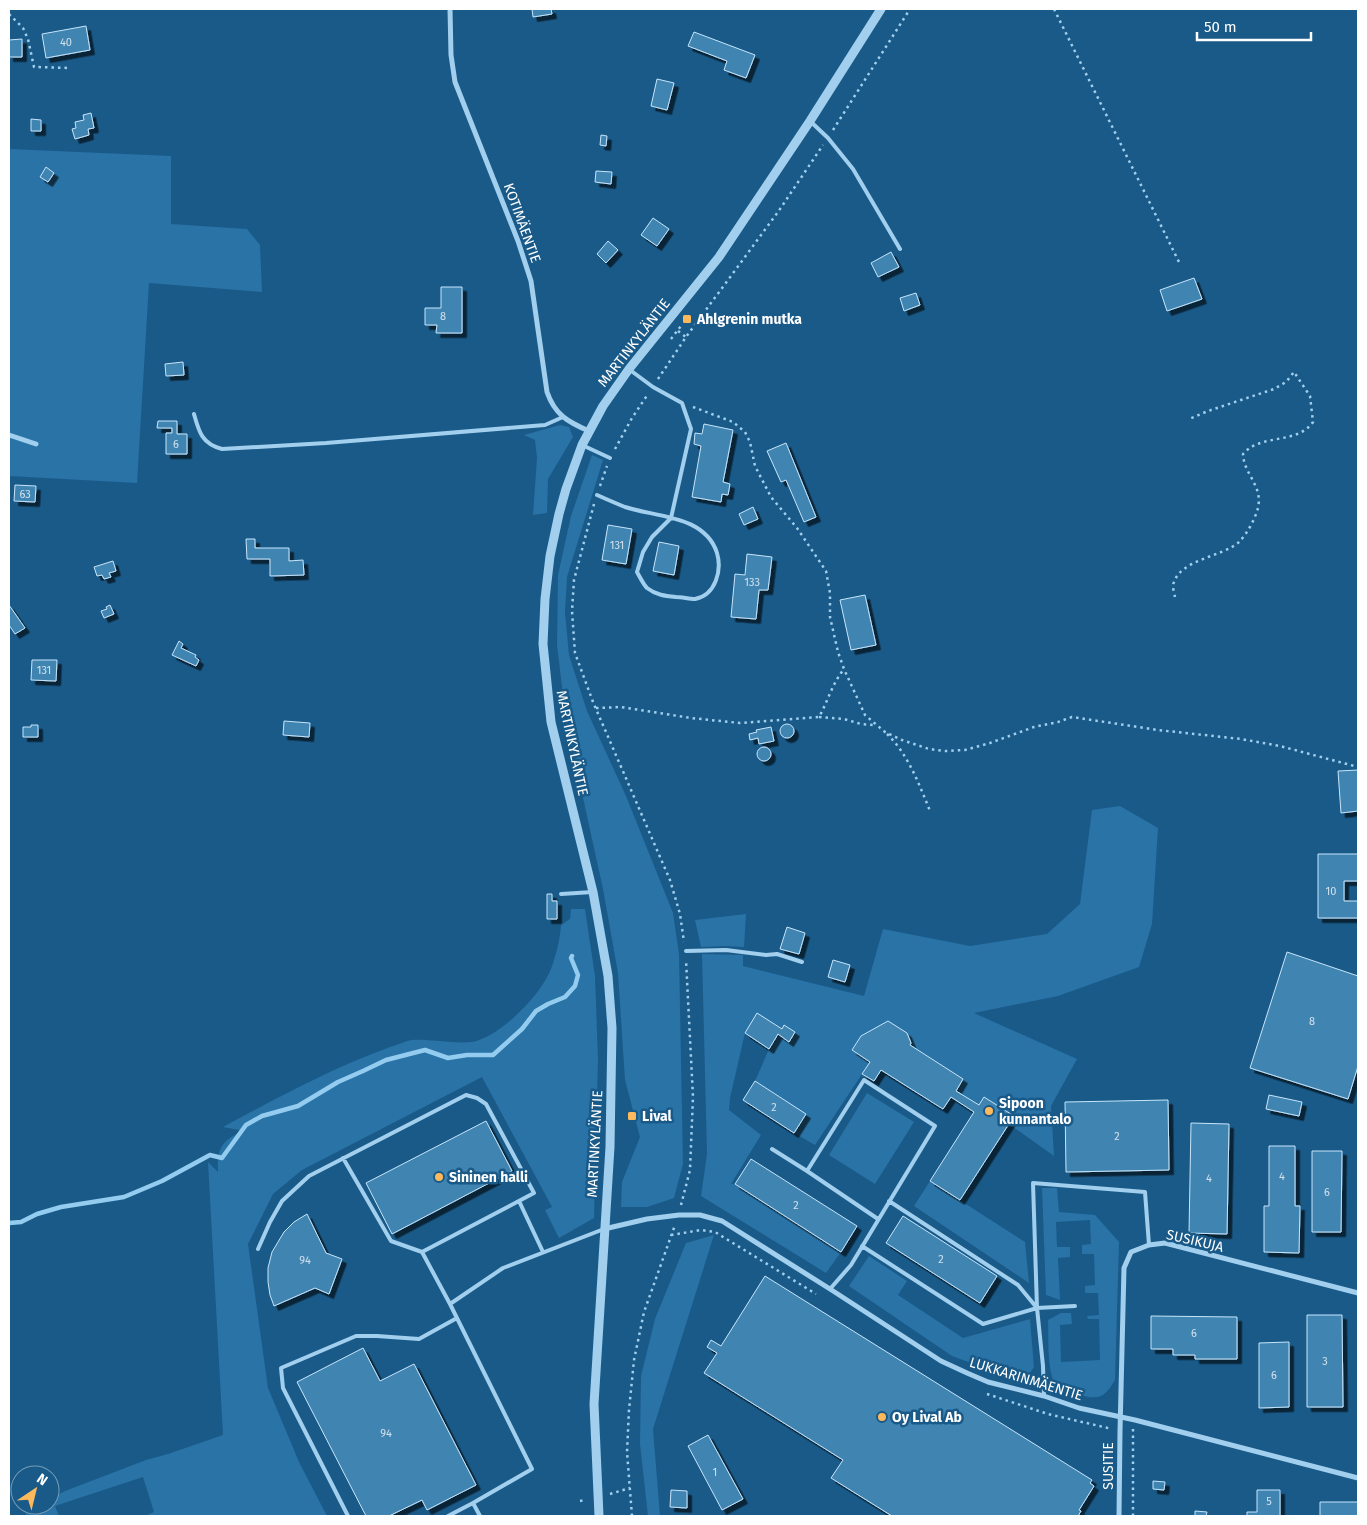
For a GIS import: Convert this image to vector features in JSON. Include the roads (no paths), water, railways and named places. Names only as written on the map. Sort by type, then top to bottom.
[{"type":"street","name":"KOTIMÄENTIE","points":[[450,9],[451,55],[455,82],[518,241],[531,281],[547,392],[552,406],[572,423],[589,431]]},
{"type":"street","name":"MARTINKYLÄNTIE","points":[[598,1516],[594,1404],[610,1147],[612,1028],[608,976],[593,892],[551,722],[546,689],[543,644],[545,599],[550,556],[566,489],[582,445],[603,406],[629,369],[719,257],[810,121],[881,9]]},
{"type":"street","points":[[9,435],[36,444]]},
{"type":"street","name":"LUKKARINMÄENTIE","points":[[604,1229],[647,1219],[679,1215],[700,1215],[722,1221],[941,1361],[988,1382],[1044,1396],[1079,1408],[1121,1416],[1358,1478]]},
{"type":"street","name":"SUSIKUJA","points":[[1121,1416],[1124,1268],[1130,1252],[1148,1245],[1165,1243],[1358,1293]]},
{"type":"street","name":"SUSITIE","points":[[1119,1516],[1121,1416]]},
{"type":"lane","points":[[810,121],[828,138],[852,169],[900,249]]},
{"type":"lane","points":[[597,495],[626,507],[671,518],[689,524],[703,532],[711,541],[717,553],[719,572],[716,583],[706,594],[695,598],[664,597],[646,586],[637,572],[643,552],[652,537],[671,518],[691,429],[682,403],[629,369]]},
{"type":"lane","points":[[194,414],[198,431],[206,442],[211,446],[222,449],[326,443],[545,425],[564,417]]},
{"type":"lane","points":[[582,445],[610,458]]},
{"type":"lane","points":[[561,894],[593,892]]},
{"type":"lane","points":[[686,951],[726,950],[766,955],[777,954],[802,962]]},
{"type":"lane","points":[[807,1171],[864,1080],[935,1126],[851,1265],[830,1289]]},
{"type":"lane","points":[[258,1249],[282,1201],[309,1176],[466,1095],[477,1098],[486,1104],[534,1193],[422,1252]]},
{"type":"lane","points":[[772,1149],[878,1218]]},
{"type":"lane","points":[[343,1158],[391,1241],[422,1252],[532,1469],[448,1516]]},
{"type":"lane","points":[[1044,1396],[1037,1308],[1033,1183],[1145,1192],[1148,1245]]},
{"type":"lane","points":[[519,1201],[543,1252]]},
{"type":"lane","points":[[889,1201],[1018,1285],[1037,1308]]},
{"type":"lane","points":[[450,1304],[503,1268],[604,1229]]},
{"type":"lane","points":[[862,1246],[983,1324],[1037,1308],[1075,1306]]},
{"type":"lane","points":[[348,1516],[283,1388],[281,1368],[356,1336],[419,1339],[457,1318]]},
{"type":"lane","points":[[473,1503],[480,1516]]},
{"type":"waterway","points":[[9,1223],[21,1222],[37,1214],[61,1207],[124,1197],[162,1181],[210,1155],[222,1158],[246,1125],[262,1116],[298,1106],[338,1082],[386,1060],[425,1050],[448,1058],[467,1055],[493,1055],[522,1029],[536,1011],[565,997],[575,986],[578,975],[571,958],[572,956]]},
{"type":"place","name":"Ahlgrenin mutka","points":[[687,319]]},
{"type":"place","name":"Sipoon kunnantalo","points":[[989,1111]]},
{"type":"place","name":"Lival","points":[[632,1116]]},
{"type":"place","name":"Sininen halli","points":[[439,1177]]},
{"type":"place","name":"Oy Lival Ab","points":[[882,1417]]}]
